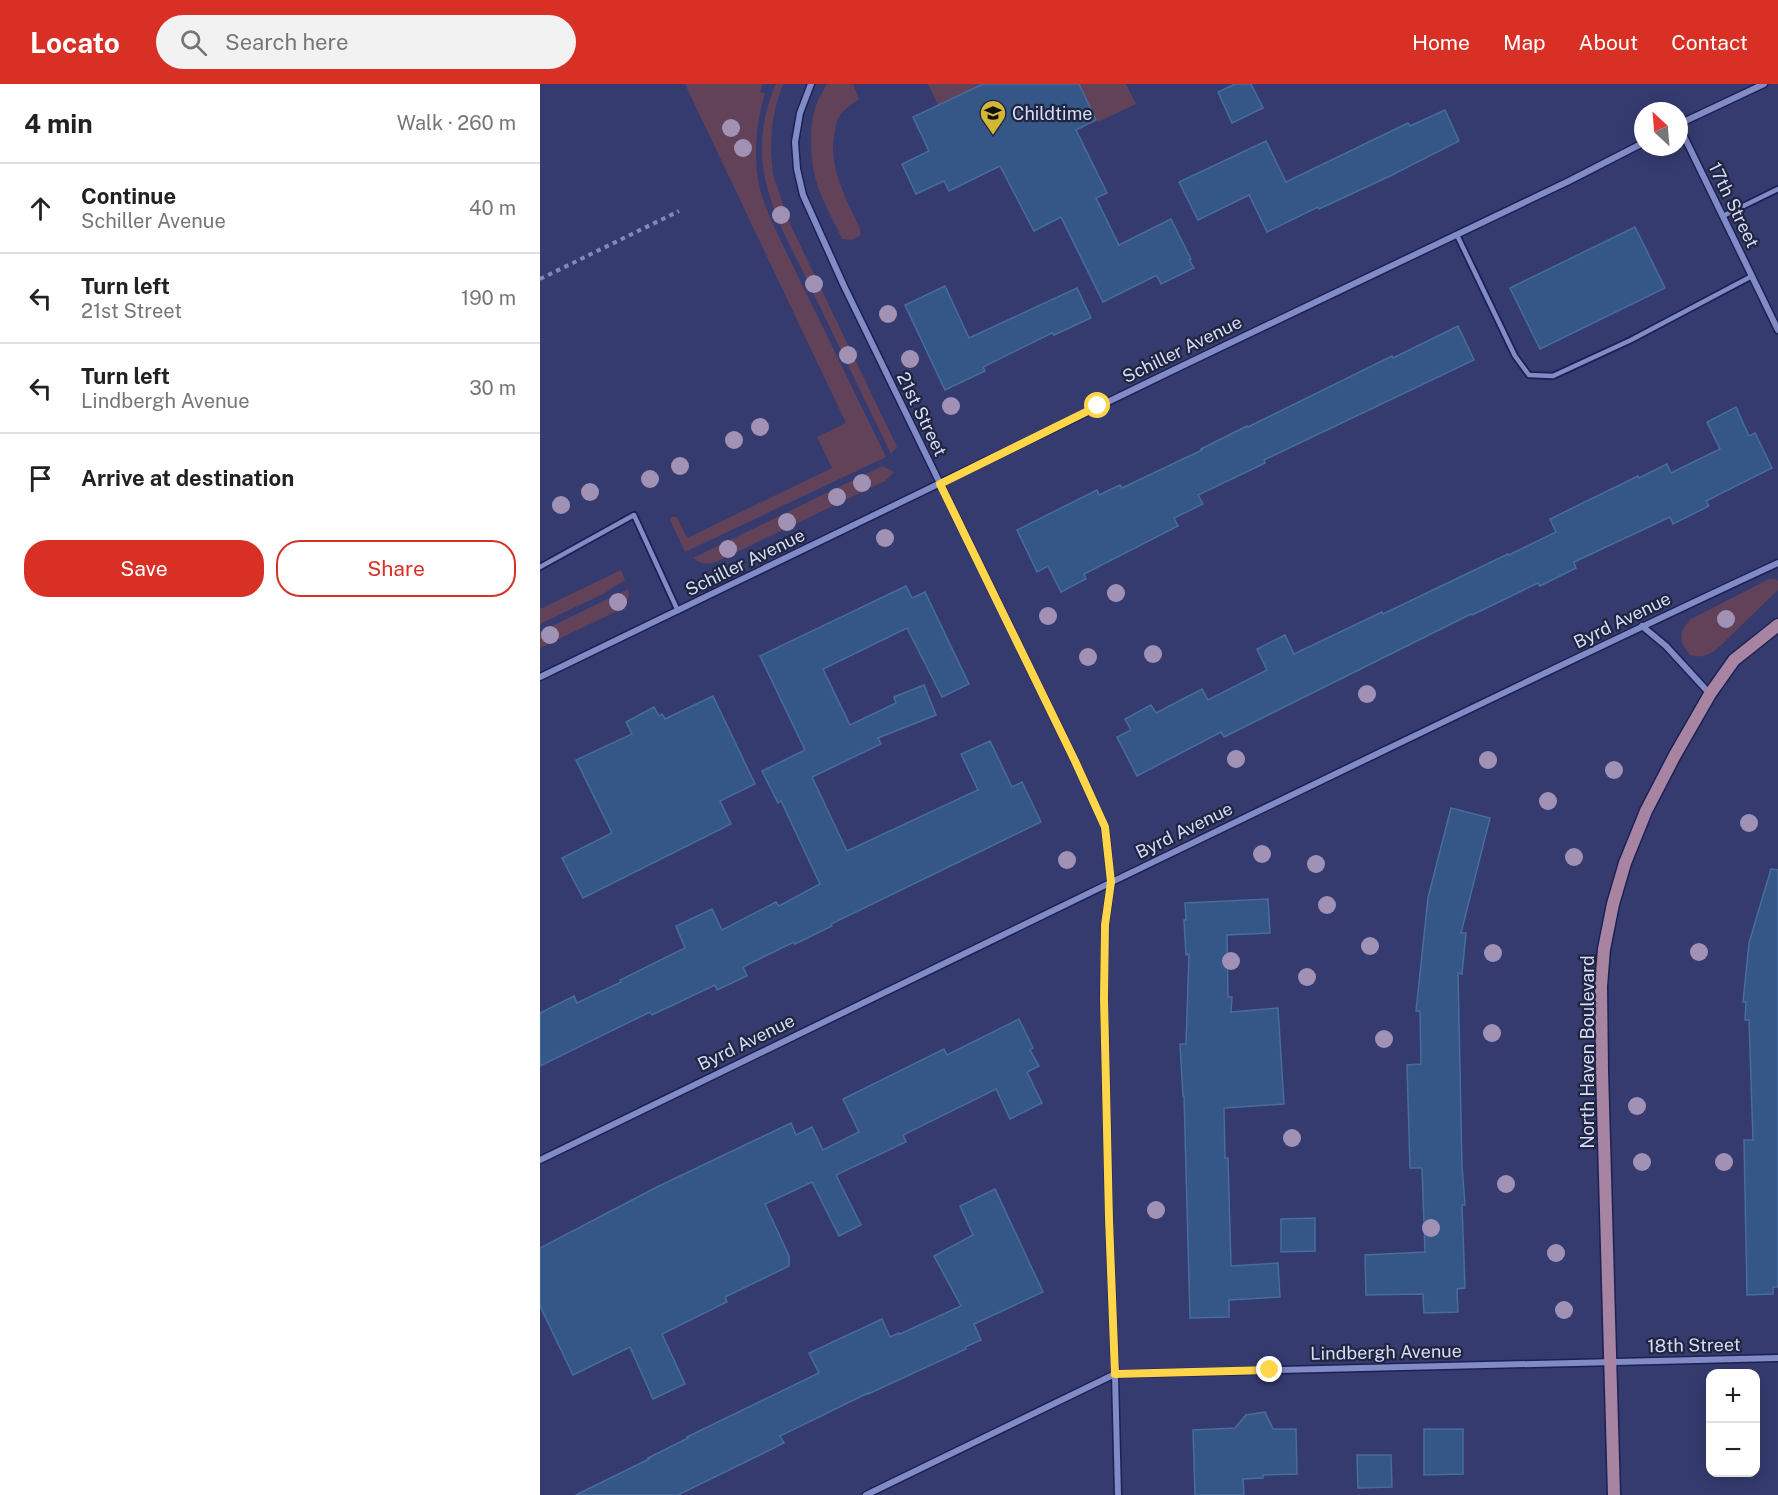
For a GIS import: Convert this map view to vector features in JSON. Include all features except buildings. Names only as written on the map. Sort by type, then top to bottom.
[{"type":"street","name":"21st Street","points":[[811,84],[800,113],[795,142],[797,170],[803,195],[844,286],[1105,827],[1111,882],[1105,925],[1104,998],[1118,1495]]},
{"type":"street","points":[[1688,121],[1764,84]]},
{"type":"street","name":"17th Street","points":[[1688,144],[1778,330]]},
{"type":"street","name":"Schiller Avenue","points":[[540,677],[1634,148]]},
{"type":"street","name":"Byrd Avenue","points":[[540,1160],[1111,882],[1642,626],[1778,563]]},
{"type":"street","name":"North Haven Boulevard","points":[[1614,1495],[1602,1070],[1601,986],[1604,949],[1613,904],[1625,863],[1646,811],[1675,755],[1710,694],[1734,660],[1778,625]]},
{"type":"street","points":[[1642,626],[1666,646],[1710,694]]},
{"type":"street","name":"18th Street","points":[[1611,1362],[1778,1358]]},
{"type":"street","name":"Lindbergh Avenue","points":[[866,1495],[1115,1374],[1611,1362]]},
{"type":"lane","points":[[1723,216],[1778,189]]},
{"type":"lane","points":[[1456,235],[1515,356],[1529,375],[1553,376],[1631,340],[1752,276]]},
{"type":"lane","points":[[540,567],[634,515],[678,611]]},
{"type":"path","points":[[540,279],[680,211]]},
{"type":"shaded area","points":[[685,84],[763,84],[760,92],[765,94],[757,132],[756,160],[763,199],[777,233],[886,457],[685,552],[670,520],[671,517],[677,517],[687,538],[832,468],[817,437],[846,423]]},
{"type":"shaded area","points":[[776,84],[783,84],[772,126],[773,175],[790,224],[897,447],[891,454],[773,207],[763,166],[762,142],[765,118]]},
{"type":"shaded area","points":[[827,84],[853,84],[859,99],[839,118],[833,144],[839,182],[860,229],[861,235],[851,240],[842,239],[825,205],[819,191],[813,164],[811,131],[818,100]]},
{"type":"shaded area","points":[[928,84],[983,84],[938,105]]},
{"type":"shaded area","points":[[1079,84],[1126,84],[1136,104],[1098,122]]},
{"type":"shaded area","points":[[882,466],[894,472],[885,481],[716,562],[704,563],[693,558]]},
{"type":"shaded area","points":[[621,570],[625,580],[603,594],[540,624],[540,609]]},
{"type":"shaded area","points":[[1769,579],[1778,581],[1778,590],[1719,647],[1705,655],[1690,655],[1681,637],[1691,619]]},
{"type":"shaded area","points":[[628,589],[627,601],[619,610],[540,648],[540,632]]},
{"type":"place","name":"Childtime","points":[[993,136]]},
{"type":"route","points":[[1098,406],[940,484],[1105,827],[1111,882],[1105,925],[1104,998],[1115,1374],[1270,1370]]}]
